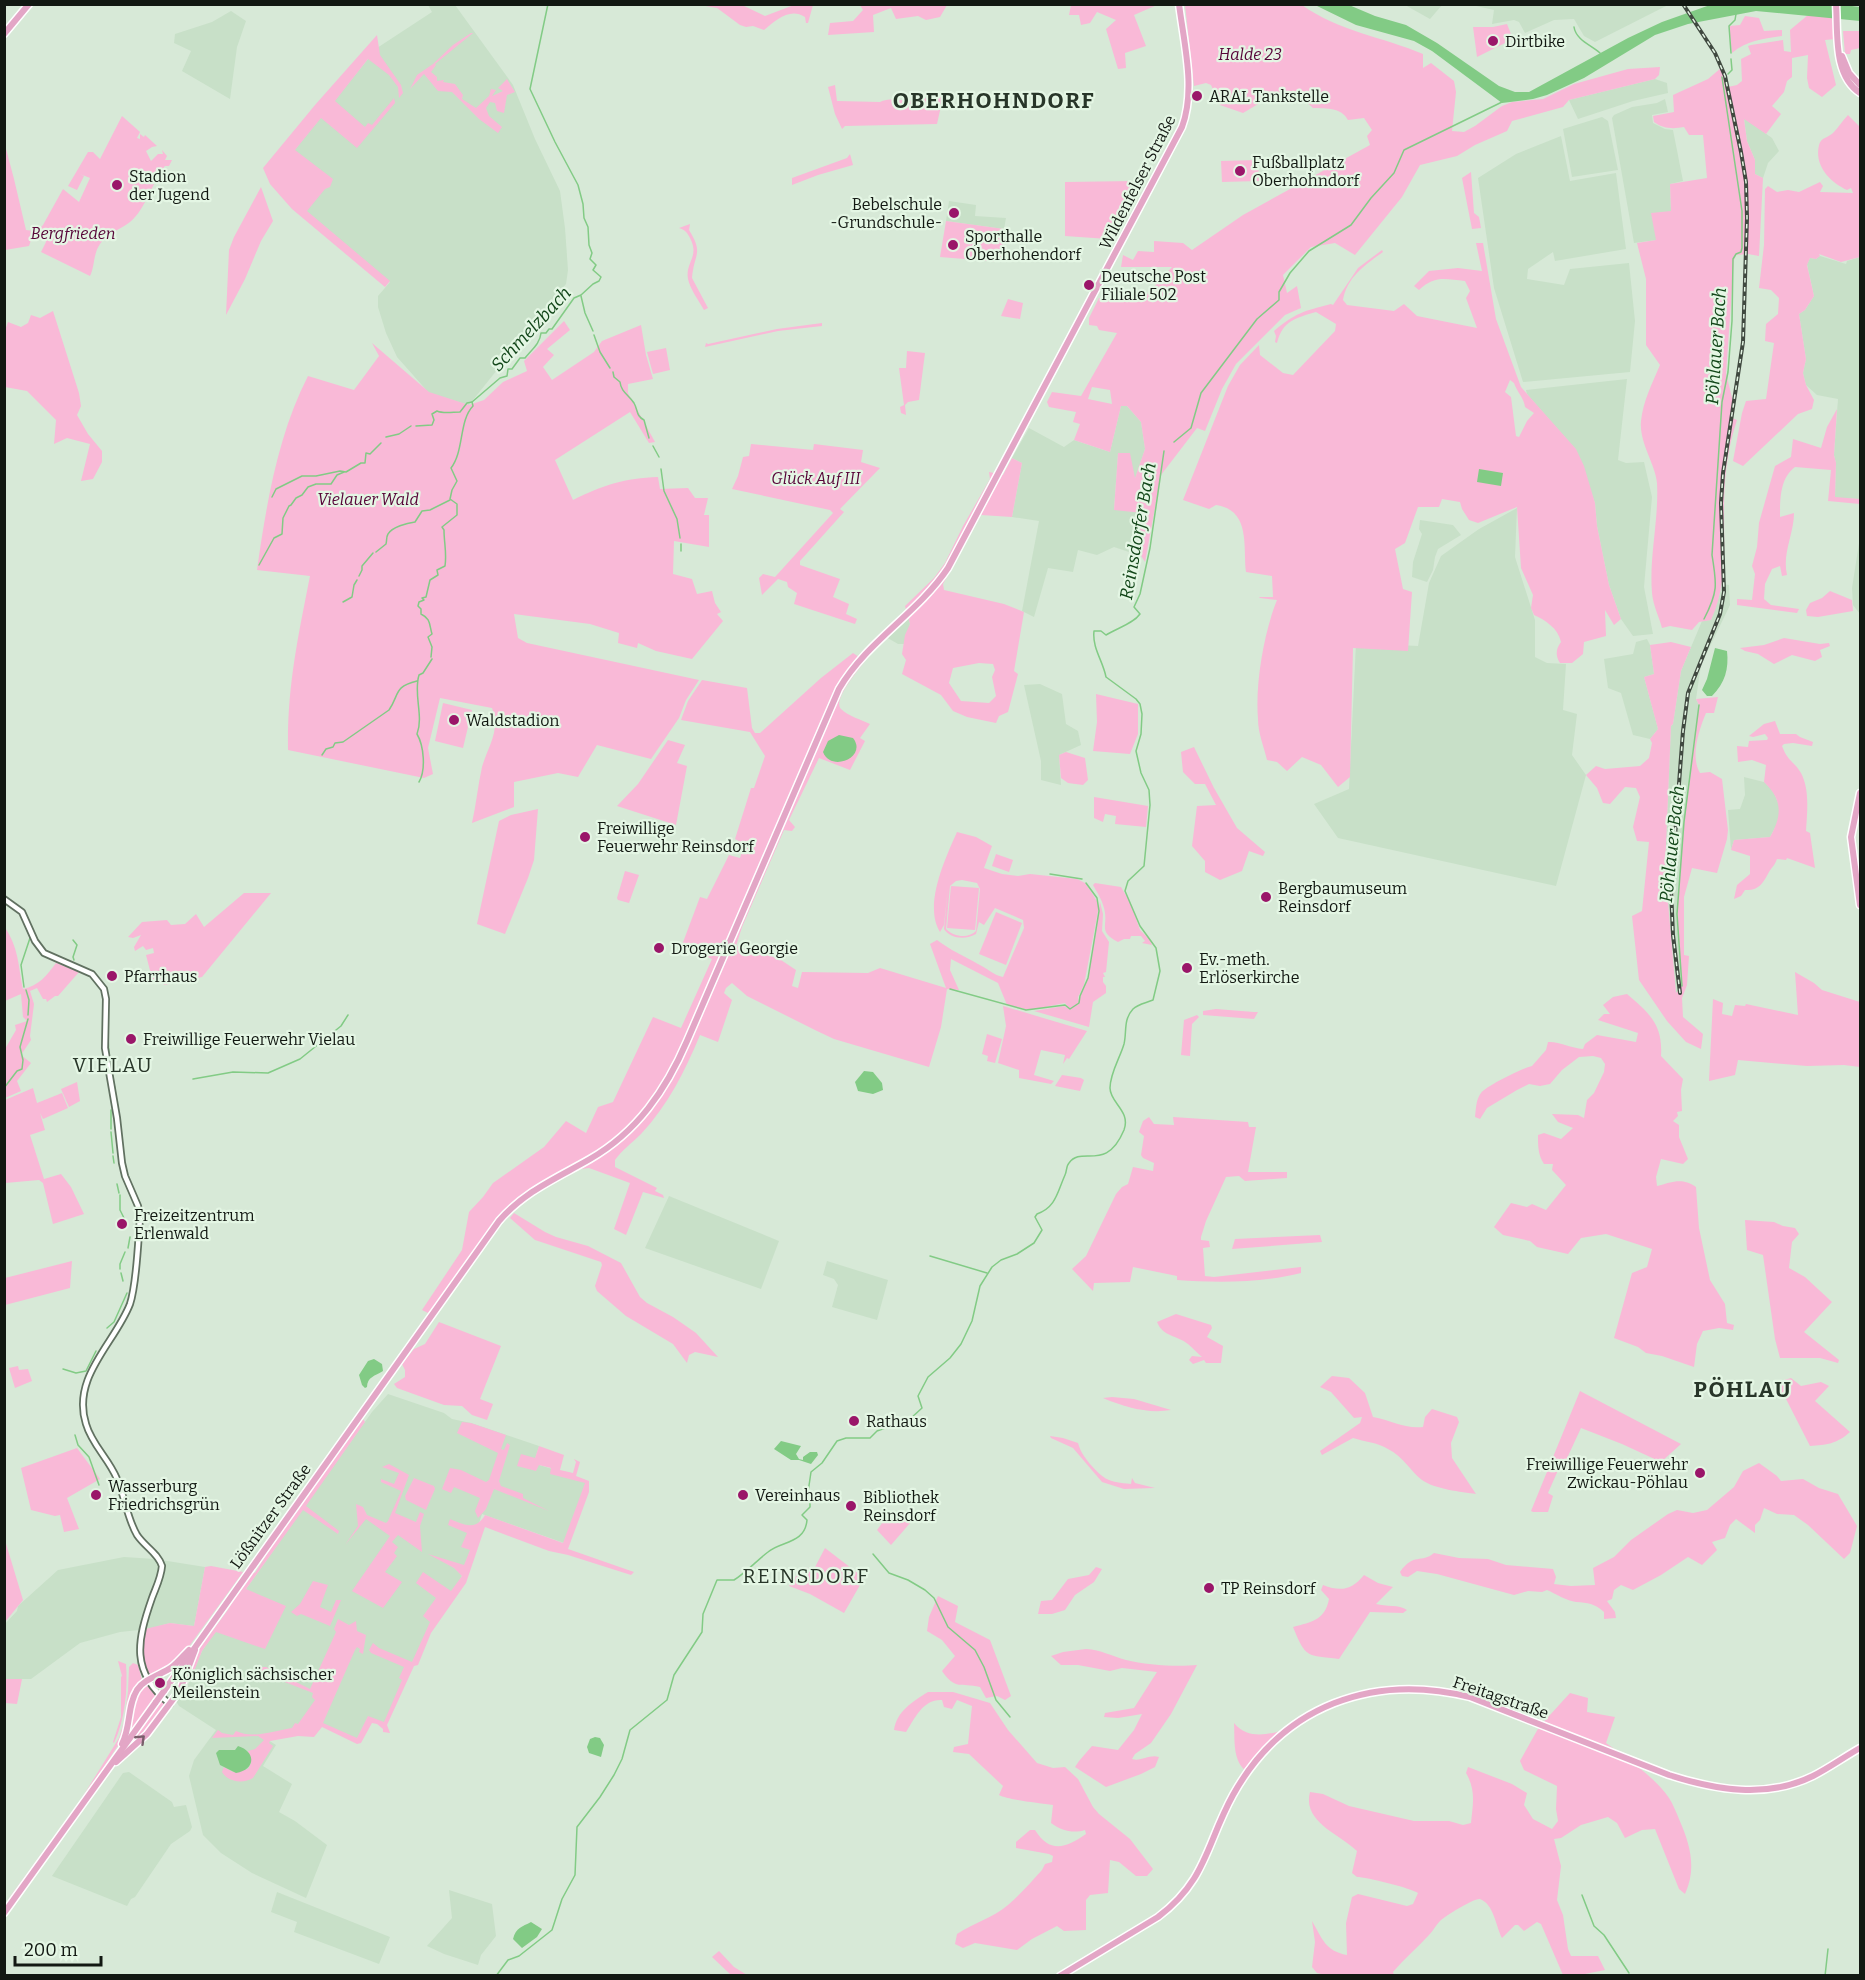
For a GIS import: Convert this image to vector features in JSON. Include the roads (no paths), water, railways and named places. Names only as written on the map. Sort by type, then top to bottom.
[{"type":"main road","points":[[4,34],[29,4]]},
{"type":"main road","name":"Wildenfelser Straße","points":[[796,787],[839,689],[864,655],[913,609],[941,578],[958,549],[1182,128],[1187,113],[1189,89],[1179,4]]},
{"type":"main road","points":[[1836,4],[1841,66],[1846,79],[1860,93]]},
{"type":"main road","points":[[4,22],[11,26]]},
{"type":"main road","points":[[1840,53],[1850,73],[1860,85]]},
{"type":"main road","name":"Lößnitzer Straße","points":[[107,1770],[495,1226],[507,1212],[541,1185],[590,1159],[614,1143],[655,1101],[685,1047],[796,787]]},
{"type":"main road","points":[[1860,793],[1851,845],[1860,905]]},
{"type":"main road","points":[[4,899],[22,912],[40,949],[49,956],[92,974],[98,979],[106,994],[105,1048],[109,1078],[117,1118],[123,1170],[138,1206],[140,1218],[131,1300],[126,1313],[92,1369],[84,1396],[84,1419],[89,1434],[117,1479],[137,1534],[147,1548],[160,1559],[161,1573],[141,1637],[139,1655],[148,1681],[156,1693],[170,1704]]},
{"type":"main road","points":[[4,1913],[107,1770],[127,1733],[135,1694],[148,1681],[173,1666],[198,1642]]},
{"type":"main road","points":[[107,1770],[147,1734],[170,1704],[183,1684],[198,1642]]},
{"type":"main road","name":"Freitagstraße","points":[[1060,1976],[1158,1917],[1183,1895],[1203,1864],[1232,1796],[1258,1758],[1282,1735],[1311,1714],[1346,1699],[1390,1689],[1419,1688],[1470,1697],[1669,1775],[1731,1790],[1767,1790],[1794,1784],[1860,1748]]},
{"type":"waterway","name":"Schmelzbach","points":[[431,657],[432,647],[428,637],[432,634],[430,625],[418,606],[419,602],[424,600],[422,598],[426,597],[430,580],[438,575],[437,570],[445,566],[442,527],[457,515],[457,504],[450,499],[457,481],[451,468],[458,454],[465,419],[473,406],[472,402],[500,378],[507,376],[508,369],[512,369],[520,358],[525,358],[537,344],[541,333],[552,329],[574,298],[581,295],[601,277],[593,270],[596,265],[590,259],[592,253],[588,227],[584,218],[578,185],[530,89],[548,4]]},
{"type":"waterway","name":"Pöhlauer Bach","points":[[1731,53],[1729,26],[1735,20],[1736,14]]},
{"type":"waterway","points":[[1574,27],[1581,39],[1600,53]]},
{"type":"waterway","name":"Pöhlauer Bach","points":[[1728,74],[1732,70],[1731,59]]},
{"type":"waterway","name":"Pöhlauer Bach","points":[[1704,619],[1712,602],[1715,588],[1712,555],[1722,402],[1728,372],[1732,321],[1733,259],[1742,248],[1742,211],[1722,77]]},
{"type":"waterway","name":"Reinsdorfer Bach","points":[[1174,442],[1191,428],[1201,393],[1257,319],[1279,300],[1279,292],[1290,273],[1309,251],[1351,225],[1394,173],[1404,150],[1502,102]]},
{"type":"waterway","points":[[581,296],[593,331]]},
{"type":"waterway","points":[[594,335],[600,352],[610,368]]},
{"type":"waterway","points":[[613,372],[614,377],[634,403],[638,415],[644,420],[649,438]]},
{"type":"waterway","points":[[416,426],[432,425],[434,420],[432,414],[437,411],[460,412],[467,403],[472,402]]},
{"type":"waterway","points":[[386,437],[399,434],[411,426]]},
{"type":"waterway","points":[[272,497],[276,489],[302,476],[346,472],[365,463],[366,453],[370,454],[381,443]]},
{"type":"waterway","points":[[653,446],[659,457]]},
{"type":"waterway","name":"Reinsdorfer Bach","points":[[496,1976],[508,1960],[519,1956],[552,1930],[562,1899],[575,1875],[577,1827],[614,1775],[622,1759],[630,1730],[667,1700],[674,1675],[702,1632],[703,1614],[717,1580],[734,1580],[773,1548],[792,1541],[802,1534],[807,1520],[802,1515],[810,1507],[810,1501],[807,1499],[811,1472],[822,1463],[837,1441],[846,1438],[870,1438],[877,1431],[910,1419],[922,1408],[918,1396],[928,1377],[950,1358],[961,1344],[972,1321],[980,1286],[992,1267],[1034,1243],[1042,1230],[1035,1217],[1055,1199],[1069,1163],[1074,1158],[1102,1155],[1110,1151],[1124,1130],[1123,1112],[1111,1093],[1112,1077],[1124,1044],[1128,1017],[1135,1007],[1153,1000],[1160,971],[1156,948],[1140,926],[1125,891],[1128,881],[1144,866],[1150,805],[1149,790],[1141,773],[1136,751],[1141,734],[1142,714],[1140,704],[1136,699],[1106,677],[1096,649],[1094,631],[1101,631],[1106,635],[1129,623],[1140,614],[1134,607],[1140,594],[1150,548],[1164,451]]},
{"type":"waterway","points":[[661,469],[664,491],[677,519],[680,538]]},
{"type":"waterway","points":[[259,565],[274,538],[282,534],[283,518],[296,498],[302,495],[308,487],[316,484],[331,484],[337,475],[344,472]]},
{"type":"waterway","points":[[376,552],[386,544],[387,535],[393,529],[415,522],[422,511],[430,510],[450,500]]},
{"type":"waterway","points":[[681,544],[681,551]]},
{"type":"waterway","points":[[359,576],[362,566],[373,553]]},
{"type":"waterway","points":[[343,602],[352,597],[357,580]]},
{"type":"waterway","name":"Schmelzbach","points":[[419,782],[423,771],[423,758],[417,734],[419,727],[417,682],[419,675],[423,673],[432,659]]},
{"type":"waterway","points":[[322,755],[326,749],[333,747],[335,743],[343,742],[389,710],[400,689],[417,681]]},
{"type":"waterway","name":"Pöhlauer Bach","points":[[1682,986],[1677,914],[1684,822],[1699,705]]},
{"type":"waterway","points":[[1050,874],[1082,879]]},
{"type":"waterway","points":[[950,989],[1026,1010],[1065,1005],[1070,1009],[1079,1003],[1088,978],[1099,911],[1097,898],[1086,883]]},
{"type":"waterway","points":[[24,987],[21,965],[30,938]]},
{"type":"waterway","points":[[73,940],[77,945],[74,960]]},
{"type":"waterway","points":[[26,990],[29,1000],[28,1015]]},
{"type":"waterway","points":[[193,1079],[233,1072],[268,1073],[300,1059],[341,1026],[348,1015]]},
{"type":"waterway","points":[[4,1088],[17,1071],[22,1069],[23,1060],[20,1047],[28,1019]]},
{"type":"waterway","points":[[108,1036],[109,1056]]},
{"type":"waterway","points":[[110,1066],[115,1089]]},
{"type":"waterway","points":[[111,1110],[111,1129]]},
{"type":"waterway","points":[[111,1132],[113,1153]]},
{"type":"waterway","points":[[113,1156],[114,1163]]},
{"type":"waterway","points":[[117,1184],[119,1193]]},
{"type":"waterway","points":[[120,1195],[120,1210],[125,1220]]},
{"type":"waterway","points":[[128,1248],[130,1237]]},
{"type":"waterway","points":[[120,1269],[125,1252]]},
{"type":"waterway","points":[[930,1256],[987,1273]]},
{"type":"waterway","points":[[121,1273],[123,1281]]},
{"type":"waterway","points":[[107,1328],[114,1322],[127,1293]]},
{"type":"waterway","points":[[63,1369],[76,1373],[86,1371],[96,1351]]},
{"type":"waterway","points":[[75,1435],[78,1445],[89,1457],[99,1485]]},
{"type":"waterway","points":[[873,1554],[889,1573],[908,1580],[934,1598],[948,1627],[975,1650],[996,1700],[1010,1717]]},
{"type":"waterway","points":[[1582,1895],[1594,1926],[1604,1935],[1629,1973]]},
{"type":"waterway","points":[[1825,1976],[1828,1949]]},
{"type":"railway","points":[[1680,993],[1673,935],[1671,889],[1683,731],[1688,693],[1720,614],[1724,592],[1721,503],[1723,473],[1743,342],[1747,218],[1746,182],[1725,76],[1715,53],[1683,4]]},
{"type":"place","name":"Dirtbike","points":[[1493,41]]},
{"type":"place","name":"ARAL Tankstelle","points":[[1197,96]]},
{"type":"place","name":"Fußballplatz Oberhohndorf","points":[[1240,171]]},
{"type":"place","name":"Stadion der Jugend","points":[[117,185]]},
{"type":"place","name":"Bebelschule -Grundschule-","points":[[954,213]]},
{"type":"place","name":"Sporthalle Oberhohendorf","points":[[953,245]]},
{"type":"place","name":"Deutsche Post Filiale 502","points":[[1089,285]]},
{"type":"place","name":"Waldstadion","points":[[454,720]]},
{"type":"place","name":"Freiwillige Feuerwehr Reinsdorf","points":[[585,837]]},
{"type":"place","name":"Bergbaumuseum Reinsdorf","points":[[1266,897]]},
{"type":"place","name":"Drogerie Georgie","points":[[659,948]]},
{"type":"place","name":"Ev.-meth. Erlöserkirche","points":[[1187,968]]},
{"type":"place","name":"Pfarrhaus","points":[[112,976]]},
{"type":"place","name":"Freiwillige Feuerwehr Vielau","points":[[131,1039]]},
{"type":"place","name":"Freizeitzentrum Erlenwald","points":[[122,1224]]},
{"type":"place","name":"Rathaus","points":[[854,1421]]},
{"type":"place","name":"Freiwillige Feuerwehr Zwickau-Pöhlau","points":[[1700,1473]]},
{"type":"place","name":"Wasserburg Friedrichsgrün","points":[[96,1495]]},
{"type":"place","name":"Vereinhaus","points":[[743,1495]]},
{"type":"place","name":"Bibliothek Reinsdorf","points":[[851,1506]]},
{"type":"place","name":"TP Reinsdorf","points":[[1209,1588]]},
{"type":"place","name":"Königlich sächsischer Meilenstein","points":[[160,1683]]},
{"type":"district","name":"OBERHOHNDORF","points":[[994,100]]},
{"type":"district","name":"VIELAU","points":[[113,1065]]},
{"type":"district","name":"PÖHLAU","points":[[1743,1389]]},
{"type":"district","name":"REINSDORF","points":[[806,1576]]},
{"type":"park label","name":"Halde 23","points":[[1250,54]]},
{"type":"park label","name":"Bergfrieden","points":[[73,233]]},
{"type":"park label","name":"Glück Auf III","points":[[816,478]]},
{"type":"park label","name":"Vielauer Wald","points":[[368,499]]}]
